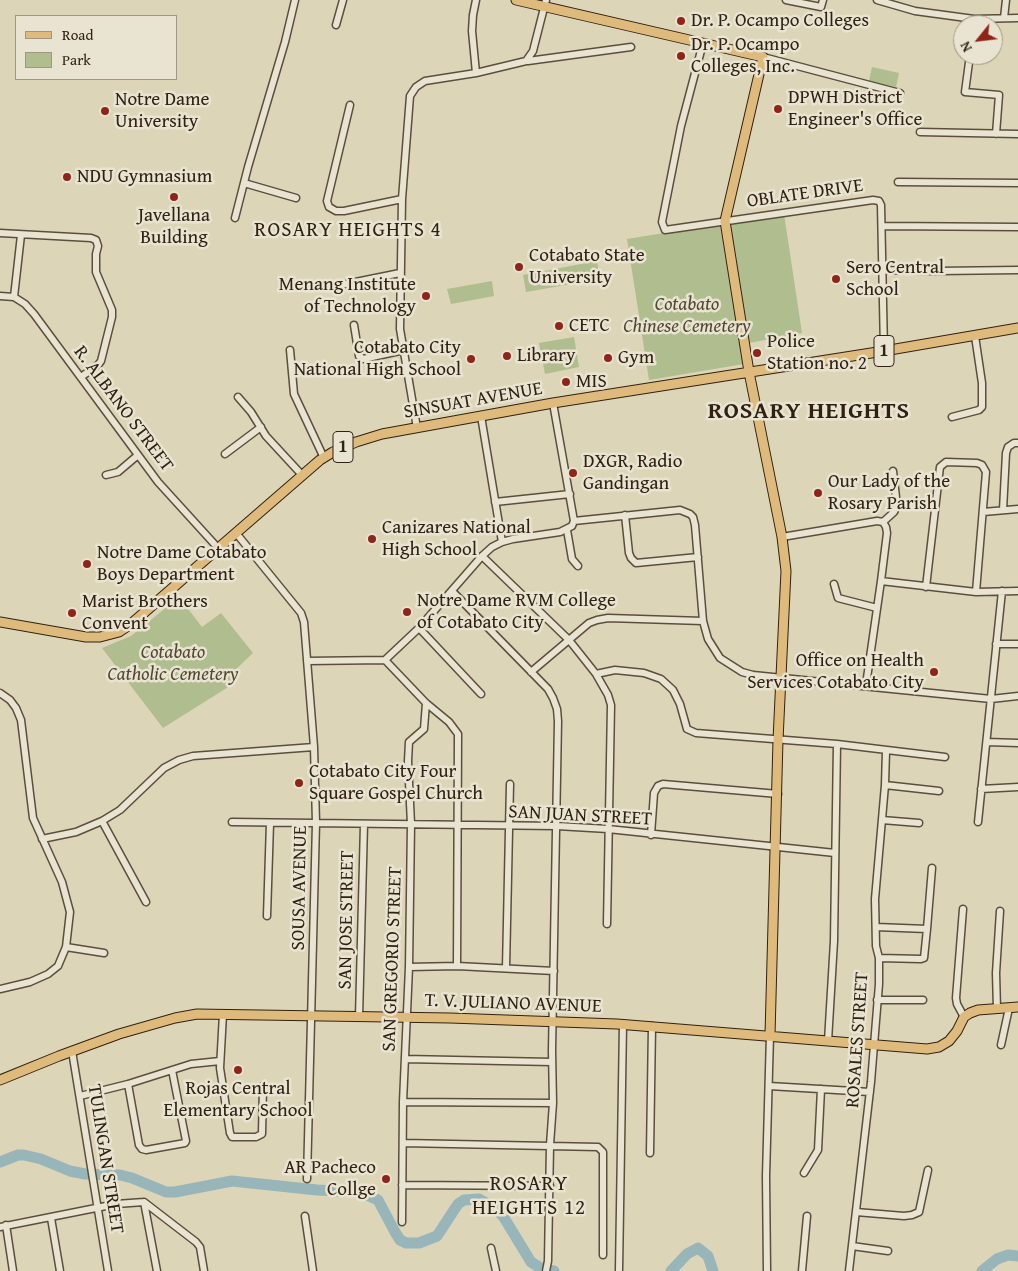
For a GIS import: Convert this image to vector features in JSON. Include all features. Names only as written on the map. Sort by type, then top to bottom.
[{"type":"main road","points":[[516,0],[545,3],[763,57],[725,221],[749,372],[782,537],[786,571],[778,740],[770,1036]]},
{"type":"main road","name":"SINSUAT AVENUE","points":[[0,622],[86,637],[110,636],[131,624],[324,458],[356,442],[382,434],[553,403],[1018,328]]},
{"type":"main road","points":[[964,1017],[974,1011],[1014,1007]]},
{"type":"main road","name":"T. V. JULIANO AVENUE","points":[[0,1080],[119,1034],[175,1018],[197,1014],[623,1024],[934,1049],[944,1045],[953,1037],[964,1017]]},
{"type":"street","points":[[235,218],[296,0]]},
{"type":"street","points":[[336,25],[343,0]]},
{"type":"street","points":[[476,0],[472,31],[476,73]]},
{"type":"street","points":[[786,0],[822,4]]},
{"type":"street","points":[[877,0],[915,11],[953,18]]},
{"type":"street","points":[[1006,0],[1004,18],[1018,18]]},
{"type":"street","points":[[526,61],[533,52],[545,3]]},
{"type":"street","points":[[703,43],[681,126],[662,222],[665,230],[725,221]]},
{"type":"street","points":[[417,428],[400,329],[402,199],[408,104],[412,90],[425,81],[476,73],[526,61],[631,47]]},
{"type":"street","points":[[763,57],[900,93]]},
{"type":"street","points":[[969,65],[965,92],[999,95],[996,134]]},
{"type":"street","points":[[350,105],[327,201],[328,207],[336,211],[344,211],[402,199]]},
{"type":"street","points":[[920,132],[1018,134]]},
{"type":"street","points":[[898,182],[1018,182]]},
{"type":"street","points":[[244,183],[296,198]]},
{"type":"street","name":"OBLATE DRIVE","points":[[725,221],[873,200],[879,201],[882,205],[884,351]]},
{"type":"street","points":[[882,226],[1018,226]]},
{"type":"street","points":[[0,234],[91,238],[96,240],[98,246],[96,272],[112,310],[112,318],[101,361],[81,378]]},
{"type":"street","points":[[0,296],[14,297],[21,235]]},
{"type":"street","points":[[882,270],[1018,270]]},
{"type":"street","points":[[331,287],[400,273]]},
{"type":"street","name":"R. ALBANO STREET","points":[[14,297],[25,304],[34,314],[158,482],[218,548]]},
{"type":"street","points":[[354,325],[360,356],[363,359],[404,350]]},
{"type":"street","points":[[952,417],[979,410],[982,407],[982,383],[975,336]]},
{"type":"street","points":[[290,350],[294,394],[324,458]]},
{"type":"street","points":[[238,398],[251,412],[266,436],[302,475]]},
{"type":"street","points":[[553,403],[570,494],[572,559],[578,566]]},
{"type":"street","points":[[481,416],[502,542]]},
{"type":"street","points":[[225,454],[261,427]]},
{"type":"street","points":[[1003,510],[1006,454],[1008,447],[1018,443]]},
{"type":"street","points":[[106,475],[123,469],[138,455]]},
{"type":"street","points":[[926,587],[940,467],[946,462],[977,463],[982,465],[986,472],[976,592]]},
{"type":"street","points":[[883,522],[898,506],[894,471]]},
{"type":"street","points":[[495,502],[570,494]]},
{"type":"street","points":[[307,661],[385,660],[419,628],[482,556],[492,547],[502,542],[625,515],[680,510],[690,514],[695,525],[704,621],[708,639],[713,650],[732,668],[752,675],[991,699],[1018,696]]},
{"type":"street","points":[[983,512],[1018,510]]},
{"type":"street","points":[[625,515],[629,553],[636,563],[698,558]]},
{"type":"street","points":[[782,537],[868,522],[883,522]]},
{"type":"street","points":[[866,686],[887,533],[883,522]]},
{"type":"street","name":"SOUSA AVENUE","points":[[236,533],[301,613],[304,622],[314,747],[316,823],[308,1179]]},
{"type":"street","points":[[482,556],[569,640],[604,686],[611,705],[607,924]]},
{"type":"street","points":[[881,581],[976,592],[1018,591]]},
{"type":"street","points":[[834,584],[838,598],[877,608]]},
{"type":"street","points":[[452,591],[548,689],[554,698],[557,709],[553,1103],[550,1145],[548,1261],[546,1271]]},
{"type":"street","points":[[978,822],[1002,591]]},
{"type":"street","points":[[531,672],[589,623],[597,620],[608,618],[704,621]]},
{"type":"street","points":[[419,628],[481,694]]},
{"type":"street","points":[[996,644],[1018,644]]},
{"type":"street","points":[[385,660],[426,703],[449,722],[458,734],[458,966]]},
{"type":"street","points":[[596,674],[615,670],[644,673],[661,679],[670,685],[677,697],[687,729],[696,733],[837,744],[946,757]]},
{"type":"street","points":[[0,693],[10,700],[21,720],[32,811],[37,828],[62,882],[70,912],[66,948],[61,962],[48,974],[30,982],[0,989]]},
{"type":"street","name":"SAN GREGORIO STREET","points":[[402,1222],[402,1143],[409,967],[411,824],[408,761],[411,740],[424,729],[426,703]]},
{"type":"street","points":[[987,742],[1018,743]]},
{"type":"street","points":[[828,1041],[834,941],[837,744]]},
{"type":"street","points":[[42,839],[76,832],[102,821],[120,810],[164,768],[179,760],[193,756],[314,747]]},
{"type":"street","name":"ROSALES STREET","points":[[849,1271],[870,1092],[879,984],[875,899],[885,785],[886,751]]},
{"type":"street","points":[[506,968],[510,784]]},
{"type":"street","points":[[651,835],[654,792],[658,786],[663,784],[778,794]]},
{"type":"street","points":[[885,785],[940,791]]},
{"type":"street","points":[[981,790],[1018,787]]},
{"type":"street","points":[[882,820],[919,823]]},
{"type":"street","points":[[102,821],[146,902]]},
{"type":"street","name":"SAN JUAN STREET","points":[[232,822],[557,826],[608,829],[835,853]]},
{"type":"street","points":[[266,916],[270,823]]},
{"type":"street","name":"SAN JOSE STREET","points":[[359,1017],[364,824]]},
{"type":"street","points":[[878,958],[924,958],[932,868]]},
{"type":"street","points":[[963,909],[956,998],[964,1017]]},
{"type":"street","points":[[996,1009],[1000,911]]},
{"type":"street","points":[[876,927],[927,929]]},
{"type":"street","points":[[66,948],[104,954]]},
{"type":"street","points":[[409,967],[458,966],[554,971]]},
{"type":"street","points":[[877,1000],[923,1000]]},
{"type":"street","points":[[1002,1045],[1014,1007]]},
{"type":"street","points":[[223,1014],[220,1061],[222,1087],[232,1137],[256,1137],[262,1134],[262,1086]]},
{"type":"street","points":[[619,1270],[623,1024]]},
{"type":"street","points":[[650,1153],[652,1026]]},
{"type":"street","points":[[767,1271],[766,1200],[770,1036]]},
{"type":"street","name":"TULINGAN STREET","points":[[72,1051],[108,1271]]},
{"type":"street","points":[[406,1059],[552,1062]]},
{"type":"street","points":[[80,1096],[128,1084],[190,1064],[220,1061]]},
{"type":"street","points":[[128,1084],[139,1145],[142,1149],[146,1150],[186,1142],[172,1070]]},
{"type":"street","points":[[769,1086],[870,1092]]},
{"type":"street","points":[[804,1173],[818,1150],[821,1089]]},
{"type":"street","points":[[403,1102],[553,1103]]},
{"type":"street","points":[[402,1143],[594,1146],[600,1149],[603,1152],[603,1255]]},
{"type":"street","points":[[856,1212],[904,1216],[919,1212],[928,1170]]},
{"type":"street","points":[[402,1185],[550,1186]]},
{"type":"street","points":[[144,1202],[157,1271]]},
{"type":"street","points":[[14,1271],[3,1226],[116,1204],[144,1202],[196,1242],[200,1247],[204,1271]]},
{"type":"street","points":[[305,1216],[313,1271]]},
{"type":"street","points":[[802,1271],[807,1216]]},
{"type":"street","points":[[51,1218],[60,1271]]},
{"type":"street","points":[[852,1246],[888,1251]]},
{"type":"street","points":[[491,1248],[496,1271]]},
{"type":"green space","points":[[872,67],[899,73],[896,87],[869,81]]},
{"type":"green space","points":[[784,214],[802,333],[749,343],[730,222]]},
{"type":"green space","name":"Cotabato Chinese Cemetery","points":[[720,224],[744,364],[649,380],[627,239]]},
{"type":"green space","points":[[597,261],[600,279],[526,292],[523,275]]},
{"type":"green space","points":[[492,281],[494,296],[451,304],[447,289]]},
{"type":"green space","points":[[574,337],[579,367],[545,374],[539,343]]},
{"type":"green space","name":"Cotabato Catholic Cemetery","points":[[179,597],[202,627],[221,613],[253,653],[230,675],[233,684],[163,728],[102,648],[131,636]]},
{"type":"waterway","points":[[0,1162],[18,1155],[24,1155],[41,1159],[70,1171],[85,1174],[120,1175],[132,1178],[166,1192],[232,1181],[317,1190],[360,1192],[378,1200],[400,1240],[406,1243],[419,1243],[437,1236],[458,1204],[464,1200],[479,1199],[495,1208],[503,1216],[531,1262],[542,1269],[554,1271]]},
{"type":"waterway","points":[[671,1271],[687,1254],[698,1248],[708,1256],[713,1271]]},
{"type":"waterway","points":[[982,1271],[997,1259],[1008,1255],[1018,1256]]},
{"type":"place","name":"Dr. P. Ocampo Colleges","points":[[681,21]]},
{"type":"place","name":"Dr. P. Ocampo Colleges, Inc.","points":[[681,56]]},
{"type":"place","name":"DPWH District Engineer's Office","points":[[778,109]]},
{"type":"place","name":"Notre Dame University","points":[[105,111]]},
{"type":"place","name":"NDU Gymnasium","points":[[67,177]]},
{"type":"place","name":"Javellana Building","points":[[174,197]]},
{"type":"place","name":"Cotabato State University","points":[[519,267]]},
{"type":"place","name":"Sero Central School","points":[[836,279]]},
{"type":"place","name":"Menang Institute of Technology","points":[[426,296]]},
{"type":"place","name":"CETC","points":[[559,326]]},
{"type":"place","name":"Police Station no. 2","points":[[757,353]]},
{"type":"place","name":"Library","points":[[507,356]]},
{"type":"place","name":"Gym","points":[[608,358]]},
{"type":"place","name":"Cotabato City National High School","points":[[471,359]]},
{"type":"place","name":"MIS","points":[[566,382]]},
{"type":"place","name":"DXGR, Radio Gandingan","points":[[573,473]]},
{"type":"place","name":"Our Lady of the Rosary Parish","points":[[818,493]]},
{"type":"place","name":"Canizares National High School","points":[[372,539]]},
{"type":"place","name":"Notre Dame Cotabato Boys Department","points":[[87,564]]},
{"type":"place","name":"Notre Dame RVM College of Cotabato City","points":[[407,612]]},
{"type":"place","name":"Marist Brothers Convent","points":[[72,613]]},
{"type":"place","name":"Office on Health Services Cotabato City","points":[[934,672]]},
{"type":"place","name":"Cotabato City Four Square Gospel Church","points":[[299,783]]},
{"type":"place","name":"Rojas Central Elementary School","points":[[238,1070]]},
{"type":"place","name":"AR Pacheco Collge","points":[[386,1179]]},
{"type":"district","name":"ROSARY HEIGHTS 4","points":[[348,231]]},
{"type":"district","name":"ROSARY HEIGHTS","points":[[809,412]]},
{"type":"district","name":"ROSARY HEIGHTS 12","points":[[529,1197]]}]
